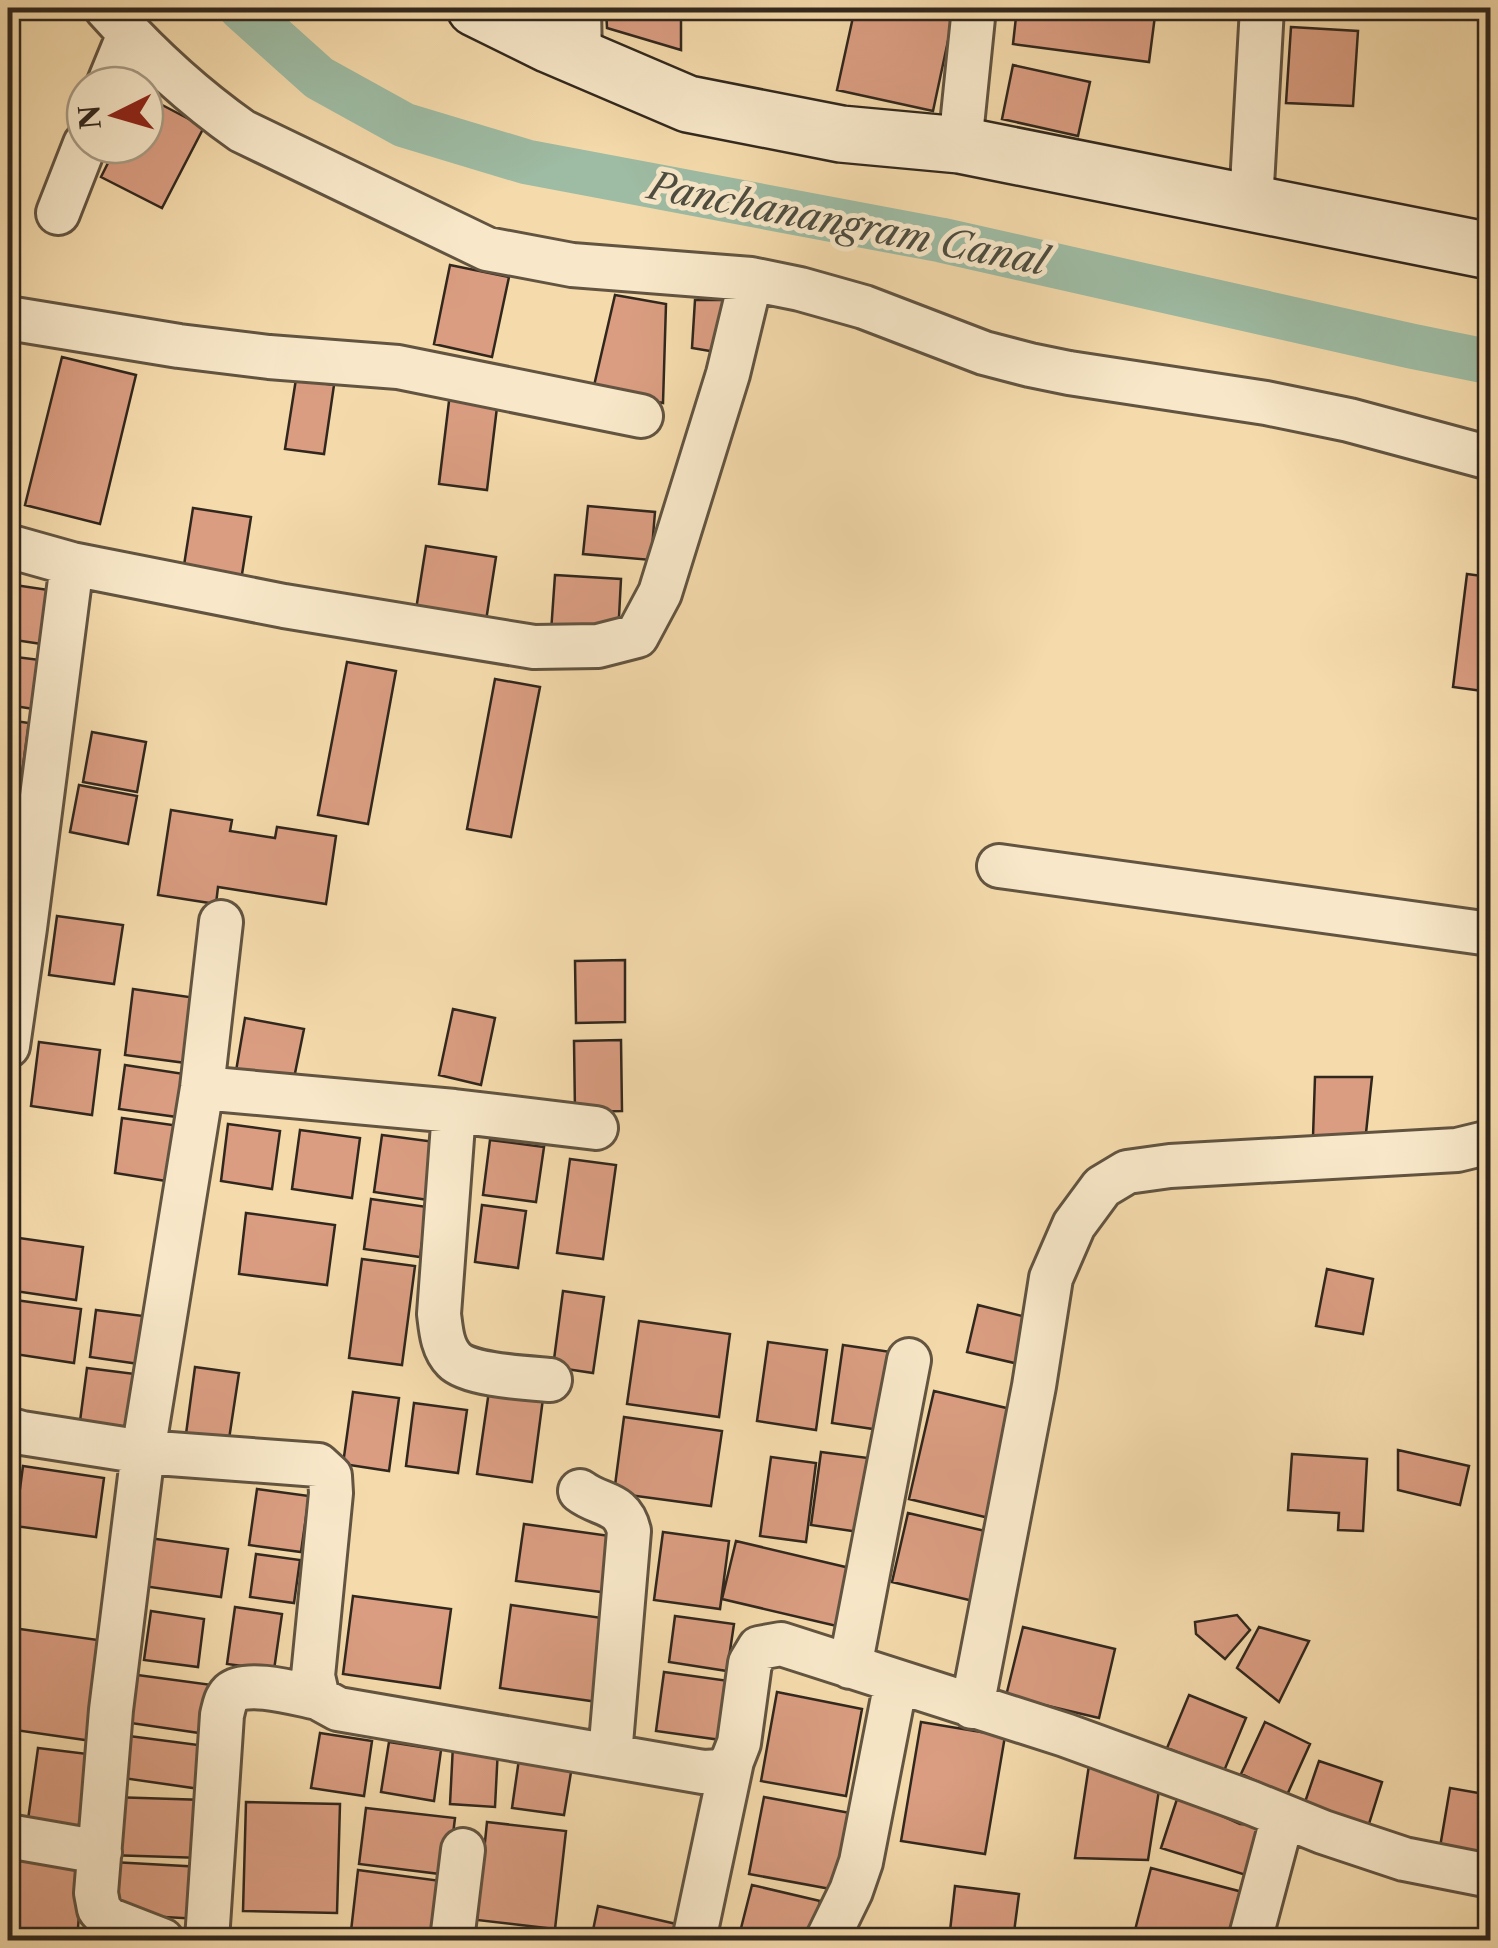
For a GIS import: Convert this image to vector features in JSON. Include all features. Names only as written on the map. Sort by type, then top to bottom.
[{"type":"street","points":[[476,8],[580,33],[688,104],[841,134],[960,145],[1490,251]]},
{"type":"street","points":[[960,145],[974,8]]},
{"type":"street","points":[[1251,203],[1262,8]]},
{"type":"street","points":[[111,65],[117,20]]},
{"type":"street","points":[[117,20],[166,71],[242,131],[487,249],[572,266],[751,280],[800,289],[864,307],[984,353],[1030,366],[1349,420],[1490,458]]},
{"type":"street","points":[[58,213],[77,165]]},
{"type":"street","points":[[8,546],[72,564],[284,606],[534,647],[598,646],[636,636],[660,593],[728,374],[751,280]]},
{"type":"street","points":[[8,318],[178,346],[398,367],[640,416]]},
{"type":"street","points":[[8,1046],[72,564]]},
{"type":"street","points":[[1000,866],[1490,934]]},
{"type":"street","points":[[162,1940],[108,1919],[100,1909],[96,1893],[111,1710],[143,1452],[202,1088],[221,922]]},
{"type":"street","points":[[202,1088],[596,1128]]},
{"type":"street","points":[[454,1112],[439,1314],[443,1342],[455,1362],[480,1372],[550,1380]]},
{"type":"street","points":[[972,1707],[1051,1278],[1074,1225],[1102,1187],[1127,1172],[1170,1166],[1457,1150],[1490,1142]]},
{"type":"street","points":[[850,1667],[910,1360]]},
{"type":"street","points":[[8,1429],[143,1452],[318,1465],[330,1476],[331,1493],[313,1676],[318,1698]]},
{"type":"street","points":[[580,1491],[618,1509],[630,1531],[610,1755]]},
{"type":"street","points":[[694,1940],[739,1743],[750,1662],[759,1648],[780,1644],[1065,1735],[1404,1859],[1490,1876]]},
{"type":"street","points":[[827,1940],[861,1862],[896,1682]]},
{"type":"street","points":[[207,1940],[222,1715],[227,1696],[237,1688],[254,1686],[318,1698],[338,1709],[703,1772],[722,1771],[732,1761]]},
{"type":"street","points":[[1250,1940],[1283,1816]]},
{"type":"street","points":[[8,1836],[100,1852]]},
{"type":"street","points":[[452,1940],[463,1850]]},
{"type":"building","points":[[606,8],[681,8],[681,50],[607,28]]},
{"type":"building","points":[[855,8],[955,8],[933,111],[837,90]]},
{"type":"building","points":[[1017,8],[1156,8],[1149,62],[1013,44]]},
{"type":"building","points":[[1291,27],[1358,31],[1353,106],[1286,103]]},
{"type":"building","points":[[1013,65],[1090,82],[1078,136],[1002,119]]},
{"type":"building","points":[[165,107],[204,127],[162,208],[101,177],[107,165],[165,165]]},
{"type":"building","points":[[450,265],[509,277],[492,357],[434,344]]},
{"type":"building","points":[[615,295],[666,304],[663,403],[593,390]]},
{"type":"building","points":[[695,300],[728,300],[716,352],[692,348]]},
{"type":"building","points":[[62,357],[136,375],[100,524],[25,505]]},
{"type":"building","points":[[296,379],[334,385],[324,454],[285,449]]},
{"type":"building","points":[[450,393],[498,399],[487,490],[439,484]]},
{"type":"building","points":[[588,506],[655,512],[651,560],[583,554]]},
{"type":"building","points":[[193,508],[251,517],[240,587],[182,578]]},
{"type":"building","points":[[426,546],[496,557],[485,627],[415,616]]},
{"type":"building","points":[[1467,574],[1490,577],[1490,692],[1453,687]]},
{"type":"building","points":[[555,575],[621,579],[618,636],[551,632]]},
{"type":"building","points":[[8,584],[62,592],[55,646],[8,639]]},
{"type":"building","points":[[8,656],[48,661],[40,710],[8,705]]},
{"type":"building","points":[[347,662],[396,671],[368,824],[318,815]]},
{"type":"building","points":[[495,679],[540,687],[511,837],[467,829]]},
{"type":"building","points":[[8,720],[29,723],[12,844],[8,844]]},
{"type":"building","points":[[92,732],[146,742],[137,792],[83,782]]},
{"type":"building","points":[[79,785],[137,796],[128,844],[70,832]]},
{"type":"building","points":[[171,810],[232,820],[230,831],[275,838],[277,827],[336,836],[326,904],[218,887],[216,904],[158,895]]},
{"type":"building","points":[[57,916],[123,925],[114,984],[49,975]]},
{"type":"building","points":[[625,960],[625,1022],[576,1023],[575,961]]},
{"type":"building","points":[[133,989],[196,998],[186,1063],[125,1055]]},
{"type":"building","points":[[453,1009],[495,1018],[481,1085],[439,1075]]},
{"type":"building","points":[[245,1018],[304,1029],[292,1088],[235,1077]]},
{"type":"building","points":[[621,1040],[622,1111],[575,1112],[574,1041]]},
{"type":"building","points":[[39,1042],[100,1050],[92,1115],[31,1106]]},
{"type":"building","points":[[125,1065],[184,1074],[177,1117],[119,1109]]},
{"type":"building","points":[[1315,1077],[1372,1077],[1366,1133],[1313,1137]]},
{"type":"building","points":[[122,1118],[187,1127],[179,1183],[115,1173]]},
{"type":"building","points":[[228,1124],[280,1131],[272,1189],[221,1181]]},
{"type":"building","points":[[300,1130],[360,1138],[352,1198],[292,1189]]},
{"type":"building","points":[[382,1135],[443,1143],[435,1201],[374,1192]]},
{"type":"building","points":[[490,1140],[544,1147],[536,1202],[483,1195]]},
{"type":"building","points":[[570,1159],[616,1165],[603,1259],[557,1253]]},
{"type":"building","points":[[371,1199],[427,1207],[420,1257],[364,1249]]},
{"type":"building","points":[[482,1205],[526,1211],[518,1268],[475,1262]]},
{"type":"building","points":[[246,1213],[335,1225],[327,1285],[239,1274]]},
{"type":"building","points":[[12,1237],[83,1247],[76,1300],[8,1290]]},
{"type":"building","points":[[362,1259],[415,1266],[402,1365],[349,1358]]},
{"type":"building","points":[[1327,1269],[1373,1279],[1363,1334],[1316,1326]]},
{"type":"building","points":[[563,1291],[604,1297],[593,1373],[553,1367]]},
{"type":"building","points":[[8,1299],[81,1309],[74,1363],[8,1353]]},
{"type":"building","points":[[978,1305],[1038,1320],[1027,1366],[967,1352]]},
{"type":"building","points":[[96,1310],[159,1318],[153,1366],[90,1357]]},
{"type":"building","points":[[639,1321],[730,1334],[719,1417],[627,1404]]},
{"type":"building","points":[[768,1342],[827,1350],[816,1430],[757,1421]]},
{"type":"building","points":[[843,1345],[891,1352],[880,1430],[832,1423]]},
{"type":"building","points":[[195,1367],[239,1373],[229,1439],[186,1434]]},
{"type":"building","points":[[87,1368],[151,1376],[144,1429],[80,1421]]},
{"type":"building","points":[[490,1384],[544,1391],[532,1482],[477,1474]]},
{"type":"building","points":[[934,1391],[1015,1410],[989,1518],[909,1499]]},
{"type":"building","points":[[353,1392],[399,1398],[389,1471],[343,1464]]},
{"type":"building","points":[[414,1403],[467,1410],[458,1473],[406,1466]]},
{"type":"building","points":[[624,1417],[722,1431],[711,1506],[614,1493]]},
{"type":"building","points":[[1398,1450],[1469,1466],[1460,1505],[1398,1490]]},
{"type":"building","points":[[821,1452],[876,1459],[866,1533],[811,1525]]},
{"type":"building","points":[[1292,1454],[1367,1459],[1363,1531],[1338,1530],[1339,1513],[1288,1510]]},
{"type":"building","points":[[771,1457],[816,1463],[806,1542],[760,1536]]},
{"type":"building","points":[[23,1466],[104,1478],[96,1537],[15,1526]]},
{"type":"building","points":[[257,1489],[309,1496],[301,1552],[249,1545]]},
{"type":"building","points":[[908,1513],[998,1534],[982,1603],[892,1582]]},
{"type":"building","points":[[524,1524],[617,1537],[609,1593],[516,1581]]},
{"type":"building","points":[[663,1532],[729,1541],[720,1609],[654,1600]]},
{"type":"building","points":[[149,1538],[228,1549],[221,1597],[143,1586]]},
{"type":"building","points":[[736,1541],[854,1569],[841,1627],[722,1599]]},
{"type":"building","points":[[256,1554],[300,1560],[294,1603],[250,1597]]},
{"type":"building","points":[[353,1596],[451,1609],[440,1688],[343,1674]]},
{"type":"building","points":[[511,1605],[616,1620],[605,1703],[500,1688]]},
{"type":"building","points":[[235,1607],[282,1614],[274,1670],[227,1664]]},
{"type":"building","points":[[151,1611],[204,1619],[198,1667],[144,1660]]},
{"type":"building","points":[[1237,1615],[1250,1630],[1225,1659],[1196,1634],[1195,1622]]},
{"type":"building","points":[[675,1616],[734,1624],[727,1671],[669,1662]]},
{"type":"building","points":[[1023,1627],[1115,1649],[1099,1718],[1006,1696]]},
{"type":"building","points":[[1259,1627],[1309,1641],[1279,1702],[1237,1668]]},
{"type":"building","points":[[13,1628],[112,1642],[99,1742],[8,1729]]},
{"type":"building","points":[[664,1672],[729,1681],[721,1740],[656,1731]]},
{"type":"building","points":[[130,1674],[212,1685],[206,1734],[124,1722]]},
{"type":"building","points":[[777,1692],[862,1709],[846,1796],[761,1781]]},
{"type":"building","points":[[1189,1695],[1246,1718],[1224,1771],[1167,1748]]},
{"type":"building","points":[[921,1722],[1005,1736],[985,1854],[901,1841]]},
{"type":"building","points":[[1265,1722],[1310,1744],[1287,1795],[1241,1774]]},
{"type":"building","points":[[320,1733],[372,1741],[364,1796],[311,1788]]},
{"type":"building","points":[[129,1736],[206,1746],[200,1789],[123,1778]]},
{"type":"building","points":[[389,1742],[441,1750],[434,1801],[381,1792]]},
{"type":"building","points":[[453,1745],[498,1748],[495,1807],[450,1804]]},
{"type":"building","points":[[38,1748],[96,1755],[86,1835],[27,1827]]},
{"type":"building","points":[[520,1752],[573,1760],[564,1815],[512,1808]]},
{"type":"building","points":[[1319,1761],[1382,1782],[1368,1827],[1304,1805]]},
{"type":"building","points":[[1089,1765],[1159,1790],[1148,1860],[1075,1858]]},
{"type":"building","points":[[1450,1788],[1490,1795],[1490,1862],[1439,1853]]},
{"type":"building","points":[[1178,1796],[1240,1824],[1269,1826],[1252,1877],[1161,1848]]},
{"type":"building","points":[[111,1797],[205,1800],[203,1858],[108,1855]]},
{"type":"building","points":[[764,1797],[850,1813],[836,1890],[749,1874]]},
{"type":"building","points":[[246,1802],[340,1804],[337,1913],[243,1911]]},
{"type":"building","points":[[366,1808],[455,1818],[448,1875],[359,1864]]},
{"type":"building","points":[[487,1822],[566,1831],[555,1929],[477,1920]]},
{"type":"building","points":[[8,1858],[83,1865],[77,1940],[8,1940]]},
{"type":"building","points":[[112,1862],[202,1867],[200,1919],[110,1914]]},
{"type":"building","points":[[1151,1868],[1250,1894],[1237,1940],[1160,1940],[1134,1934]]},
{"type":"building","points":[[358,1870],[441,1881],[434,1940],[351,1931]]},
{"type":"building","points":[[752,1885],[820,1901],[812,1940],[738,1940]]},
{"type":"building","points":[[955,1886],[1019,1894],[1013,1940],[949,1940]]},
{"type":"building","points":[[598,1906],[685,1926],[682,1940],[591,1940]]},
{"type":"building","points":[[475,1930],[559,1940],[474,1940]]},
{"type":"waterway","name":"Panchanangram Canal","points":[[241,8],[319,78],[404,125],[527,162],[941,240],[1490,362]]}]
